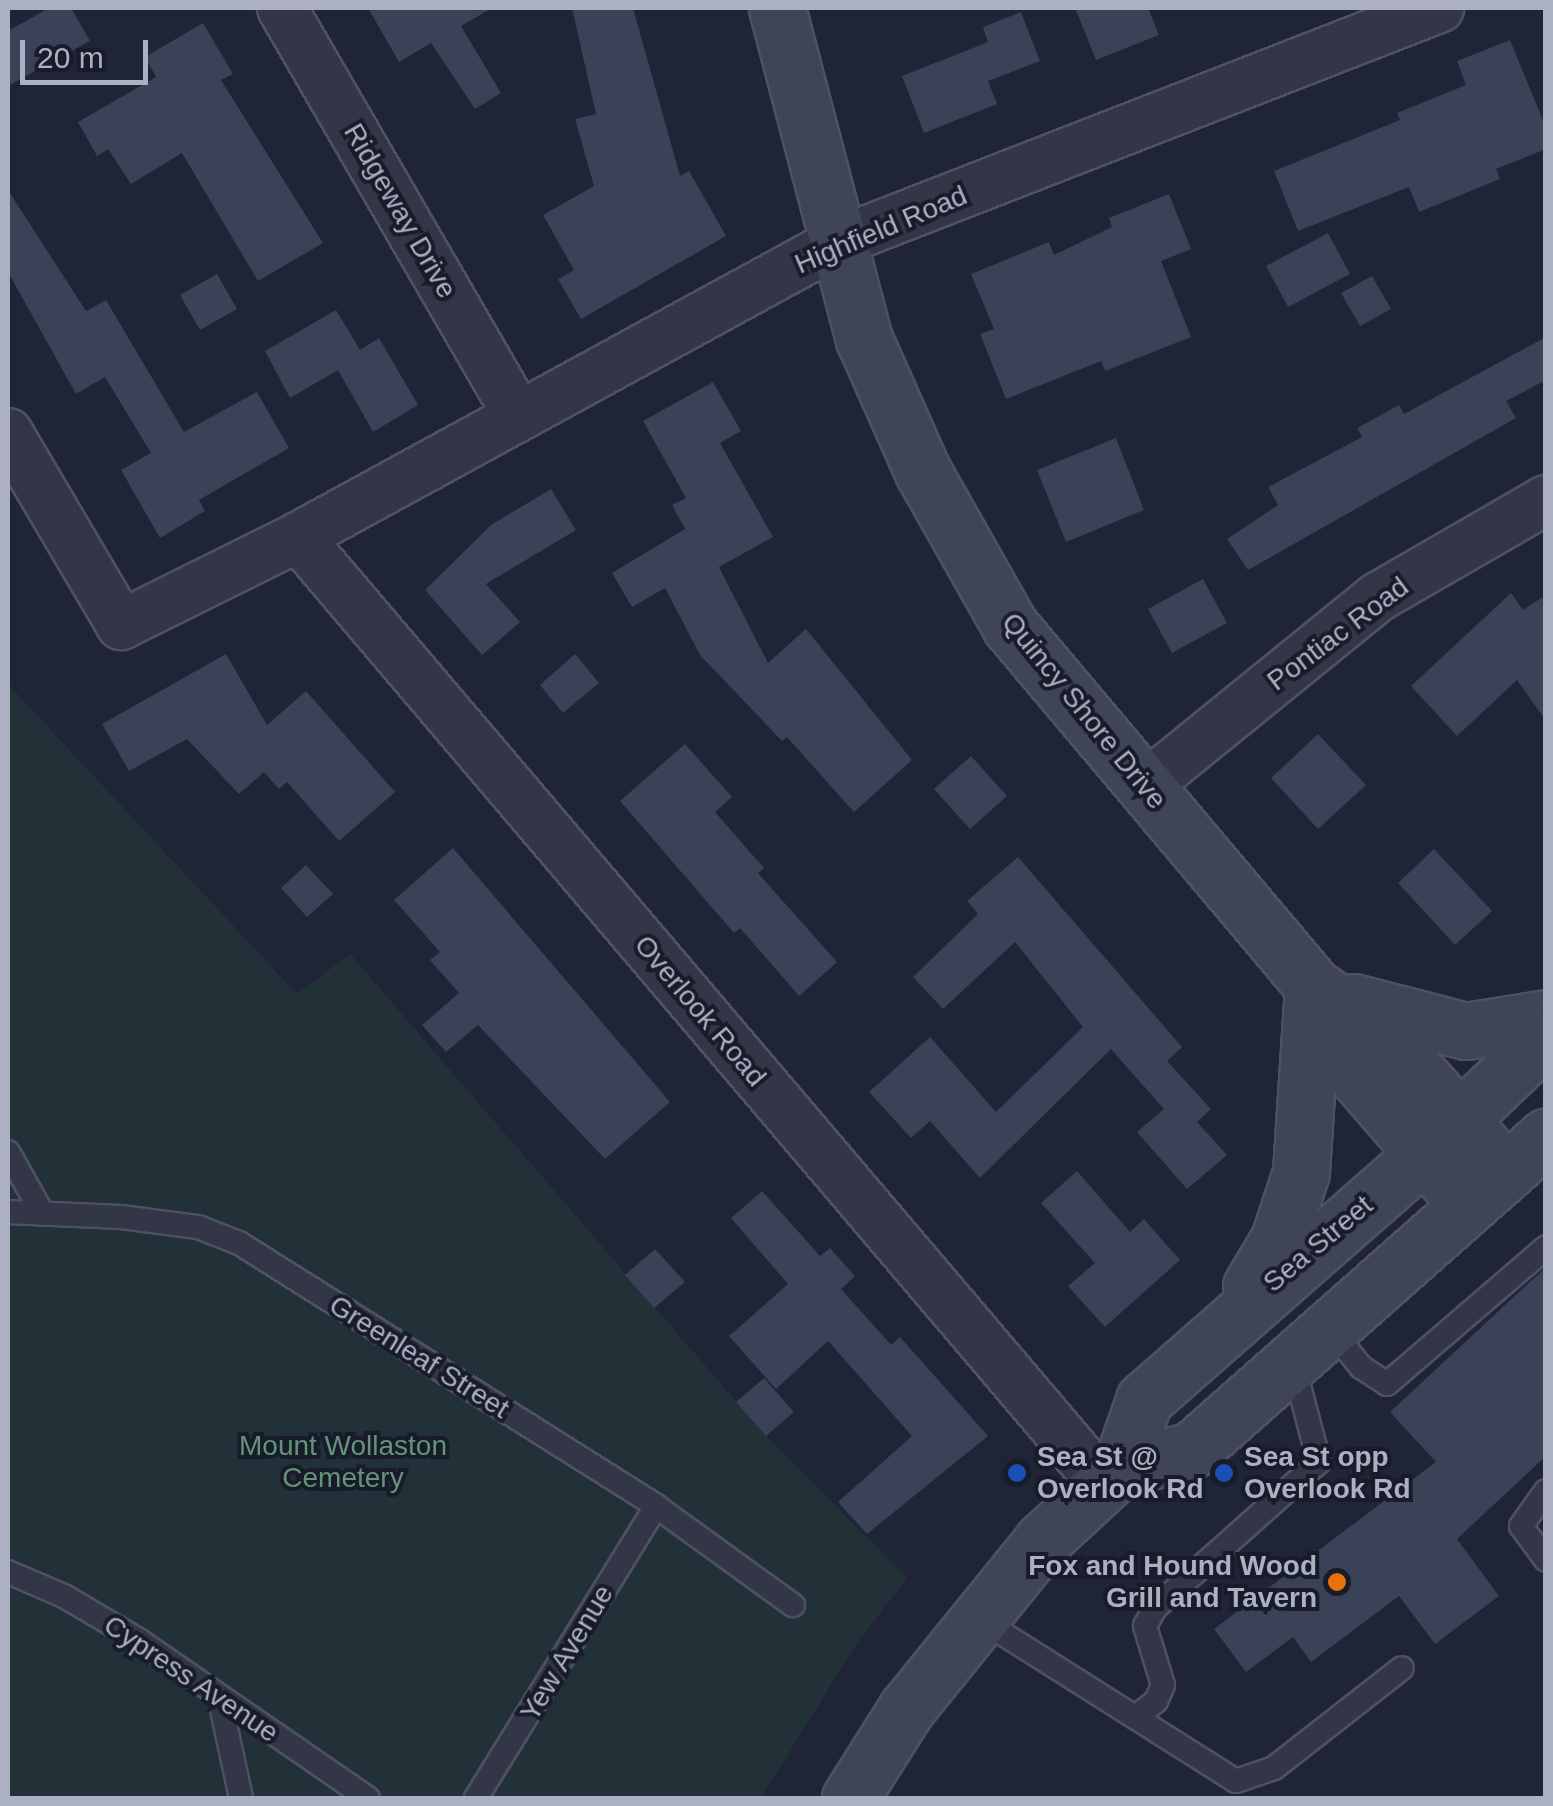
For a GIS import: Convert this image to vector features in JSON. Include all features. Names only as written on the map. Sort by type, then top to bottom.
[{"type":"main road","name":"Quincy Shore Drive","points":[[777,8],[864,339],[923,472],[1010,626],[1313,986],[1387,1038],[1441,1136],[1506,1171]]},
{"type":"main road","points":[[1234,1316],[1279,1239],[1301,1172],[1313,986],[1388,1015],[1466,1030],[1546,1018]]},
{"type":"main road","name":"Sea Street","points":[[1112,1477],[1144,1400],[1546,1038]]},
{"type":"main road","name":"Sea Street","points":[[850,1798],[907,1708],[1042,1541],[1112,1477],[1192,1450],[1506,1171]]},
{"type":"street","name":"Ridgeway Drive","points":[[282,8],[518,415]]},
{"type":"street","name":"Highfield Road","points":[[8,433],[121,625],[298,537],[840,241],[1439,8]]},
{"type":"street","name":"Pontiac Road","points":[[1144,787],[1378,597],[1546,500]]},
{"type":"street","name":"Overlook Road","points":[[298,537],[1112,1477]]},
{"type":"lane","points":[[8,1152],[44,1214]]},
{"type":"lane","name":"Greenleaf Street","points":[[8,1212],[198,1227],[239,1243],[656,1506],[792,1605]]},
{"type":"lane","points":[[1136,1716],[1164,1685],[1145,1626],[1155,1608],[1319,1462],[1310,1343],[1361,1366],[1386,1384],[1546,1246]]},
{"type":"lane","points":[[1546,1491],[1521,1526],[1546,1560]]},
{"type":"lane","name":"Yew Avenue","points":[[476,1798],[656,1506]]},
{"type":"lane","name":"Cypress Avenue","points":[[8,1572],[64,1596],[368,1798]]},
{"type":"lane","points":[[978,1618],[1236,1781],[1274,1768],[1402,1668]]},
{"type":"lane","points":[[219,1696],[241,1798]]},
{"type":"green space","name":"Mount Wollaston Cemetery","points":[[8,684],[297,994],[350,954],[766,1436],[907,1578],[853,1649],[761,1798],[8,1798]]},
{"type":"building","points":[[49,8],[71,8],[90,41],[8,86],[8,31]]},
{"type":"building","points":[[368,8],[492,8],[461,26],[501,93],[475,109],[431,43],[399,62]]},
{"type":"building","points":[[572,8],[633,8],[680,176],[689,171],[726,236],[581,319],[558,279],[574,270],[543,215],[594,186],[575,119],[596,114]]},
{"type":"building","points":[[1075,8],[1148,8],[1159,35],[1096,60]]},
{"type":"building","points":[[1021,12],[1040,61],[988,81],[997,104],[924,133],[902,76],[988,42],[983,27]]},
{"type":"building","points":[[203,23],[233,74],[221,80],[323,243],[258,281],[182,153],[131,184],[108,149],[97,156],[78,122],[156,77],[145,57]]},
{"type":"building","points":[[1510,40],[1546,128],[1546,149],[1496,169],[1500,179],[1419,212],[1409,187],[1298,231],[1274,171],[1400,120],[1397,113],[1466,85],[1457,61]]},
{"type":"building","points":[[8,190],[86,311],[106,300],[184,432],[257,392],[289,448],[199,500],[205,511],[160,538],[121,470],[151,453],[105,377],[76,394],[8,272]]},
{"type":"building","points":[[1169,194],[1191,249],[1161,261],[1191,337],[1105,371],[1101,361],[1006,399],[980,334],[994,329],[971,274],[1049,242],[1054,255],[1112,227],[1109,218]]},
{"type":"building","points":[[1328,233],[1350,274],[1288,307],[1266,266]]},
{"type":"building","points":[[217,274],[237,309],[200,330],[180,295]]},
{"type":"building","points":[[1372,276],[1391,309],[1360,326],[1341,293]]},
{"type":"building","points":[[336,310],[360,350],[379,338],[418,405],[373,432],[338,370],[290,398],[265,351]]},
{"type":"building","points":[[1546,337],[1546,380],[1506,401],[1516,418],[1248,570],[1227,539],[1278,505],[1268,487],[1362,437],[1357,428],[1399,405],[1404,414]]},
{"type":"building","points":[[713,382],[741,431],[720,443],[773,537],[719,567],[768,663],[806,629],[912,760],[854,812],[787,737],[782,741],[700,655],[665,588],[632,607],[612,573],[685,529],[672,505],[686,498],[643,421]]},
{"type":"building","points":[[1116,438],[1144,510],[1066,542],[1037,470]]},
{"type":"building","points":[[551,489],[576,530],[486,584],[520,622],[482,655],[425,590],[491,525]]},
{"type":"building","points":[[1203,579],[1227,623],[1172,653],[1148,609]]},
{"type":"building","points":[[1511,593],[1523,610],[1546,595],[1546,721],[1517,680],[1457,736],[1411,686]]},
{"type":"building","points":[[226,654],[267,725],[306,691],[395,792],[339,841],[287,782],[279,789],[264,772],[239,794],[187,739],[129,771],[102,724]]},
{"type":"building","points":[[575,654],[599,683],[563,713],[540,685]]},
{"type":"building","points":[[1318,734],[1366,785],[1318,829],[1271,778]]},
{"type":"building","points":[[685,744],[732,797],[715,812],[764,868],[758,873],[837,962],[799,996],[740,928],[734,933],[620,801]]},
{"type":"building","points":[[971,756],[1007,796],[970,829],[934,789]]},
{"type":"building","points":[[453,848],[670,1102],[605,1159],[478,1025],[446,1052],[422,1025],[459,993],[430,960],[440,952],[394,900]]},
{"type":"building","points":[[1434,849],[1492,911],[1455,945],[1398,883]]},
{"type":"building","points":[[1018,857],[1182,1047],[1167,1061],[1211,1109],[1197,1122],[1227,1155],[1187,1189],[1137,1132],[1164,1109],[1111,1049],[980,1178],[930,1121],[911,1138],[869,1092],[930,1037],[996,1112],[1083,1027],[1015,942],[943,1009],[913,977],[978,914],[967,901]]},
{"type":"building","points":[[306,865],[333,894],[307,917],[281,888]]},
{"type":"building","points":[[1077,1171],[1130,1232],[1144,1219],[1180,1260],[1105,1327],[1068,1286],[1095,1263],[1041,1203]]},
{"type":"building","points":[[762,1191],[820,1256],[830,1248],[855,1276],[841,1289],[891,1345],[900,1337],[988,1436],[867,1534],[838,1502],[912,1436],[828,1341],[776,1389],[729,1336],[788,1284],[731,1218]]},
{"type":"building","points":[[655,1249],[685,1282],[654,1308],[625,1275]]},
{"type":"building","points":[[1546,1267],[1546,1456],[1457,1539],[1499,1596],[1435,1644],[1399,1596],[1311,1662],[1293,1637],[1246,1672],[1214,1629],[1436,1462],[1390,1412]]},
{"type":"building","points":[[764,1378],[794,1412],[766,1436],[736,1402]]},
{"type":"place","name":"Sea St @ Overlook Rd","points":[[1017,1473]]},
{"type":"place","name":"Sea St opp Overlook Rd","points":[[1224,1473]]},
{"type":"place","name":"Fox and Hound Wood Grill and Tavern","points":[[1337,1582]]}]
